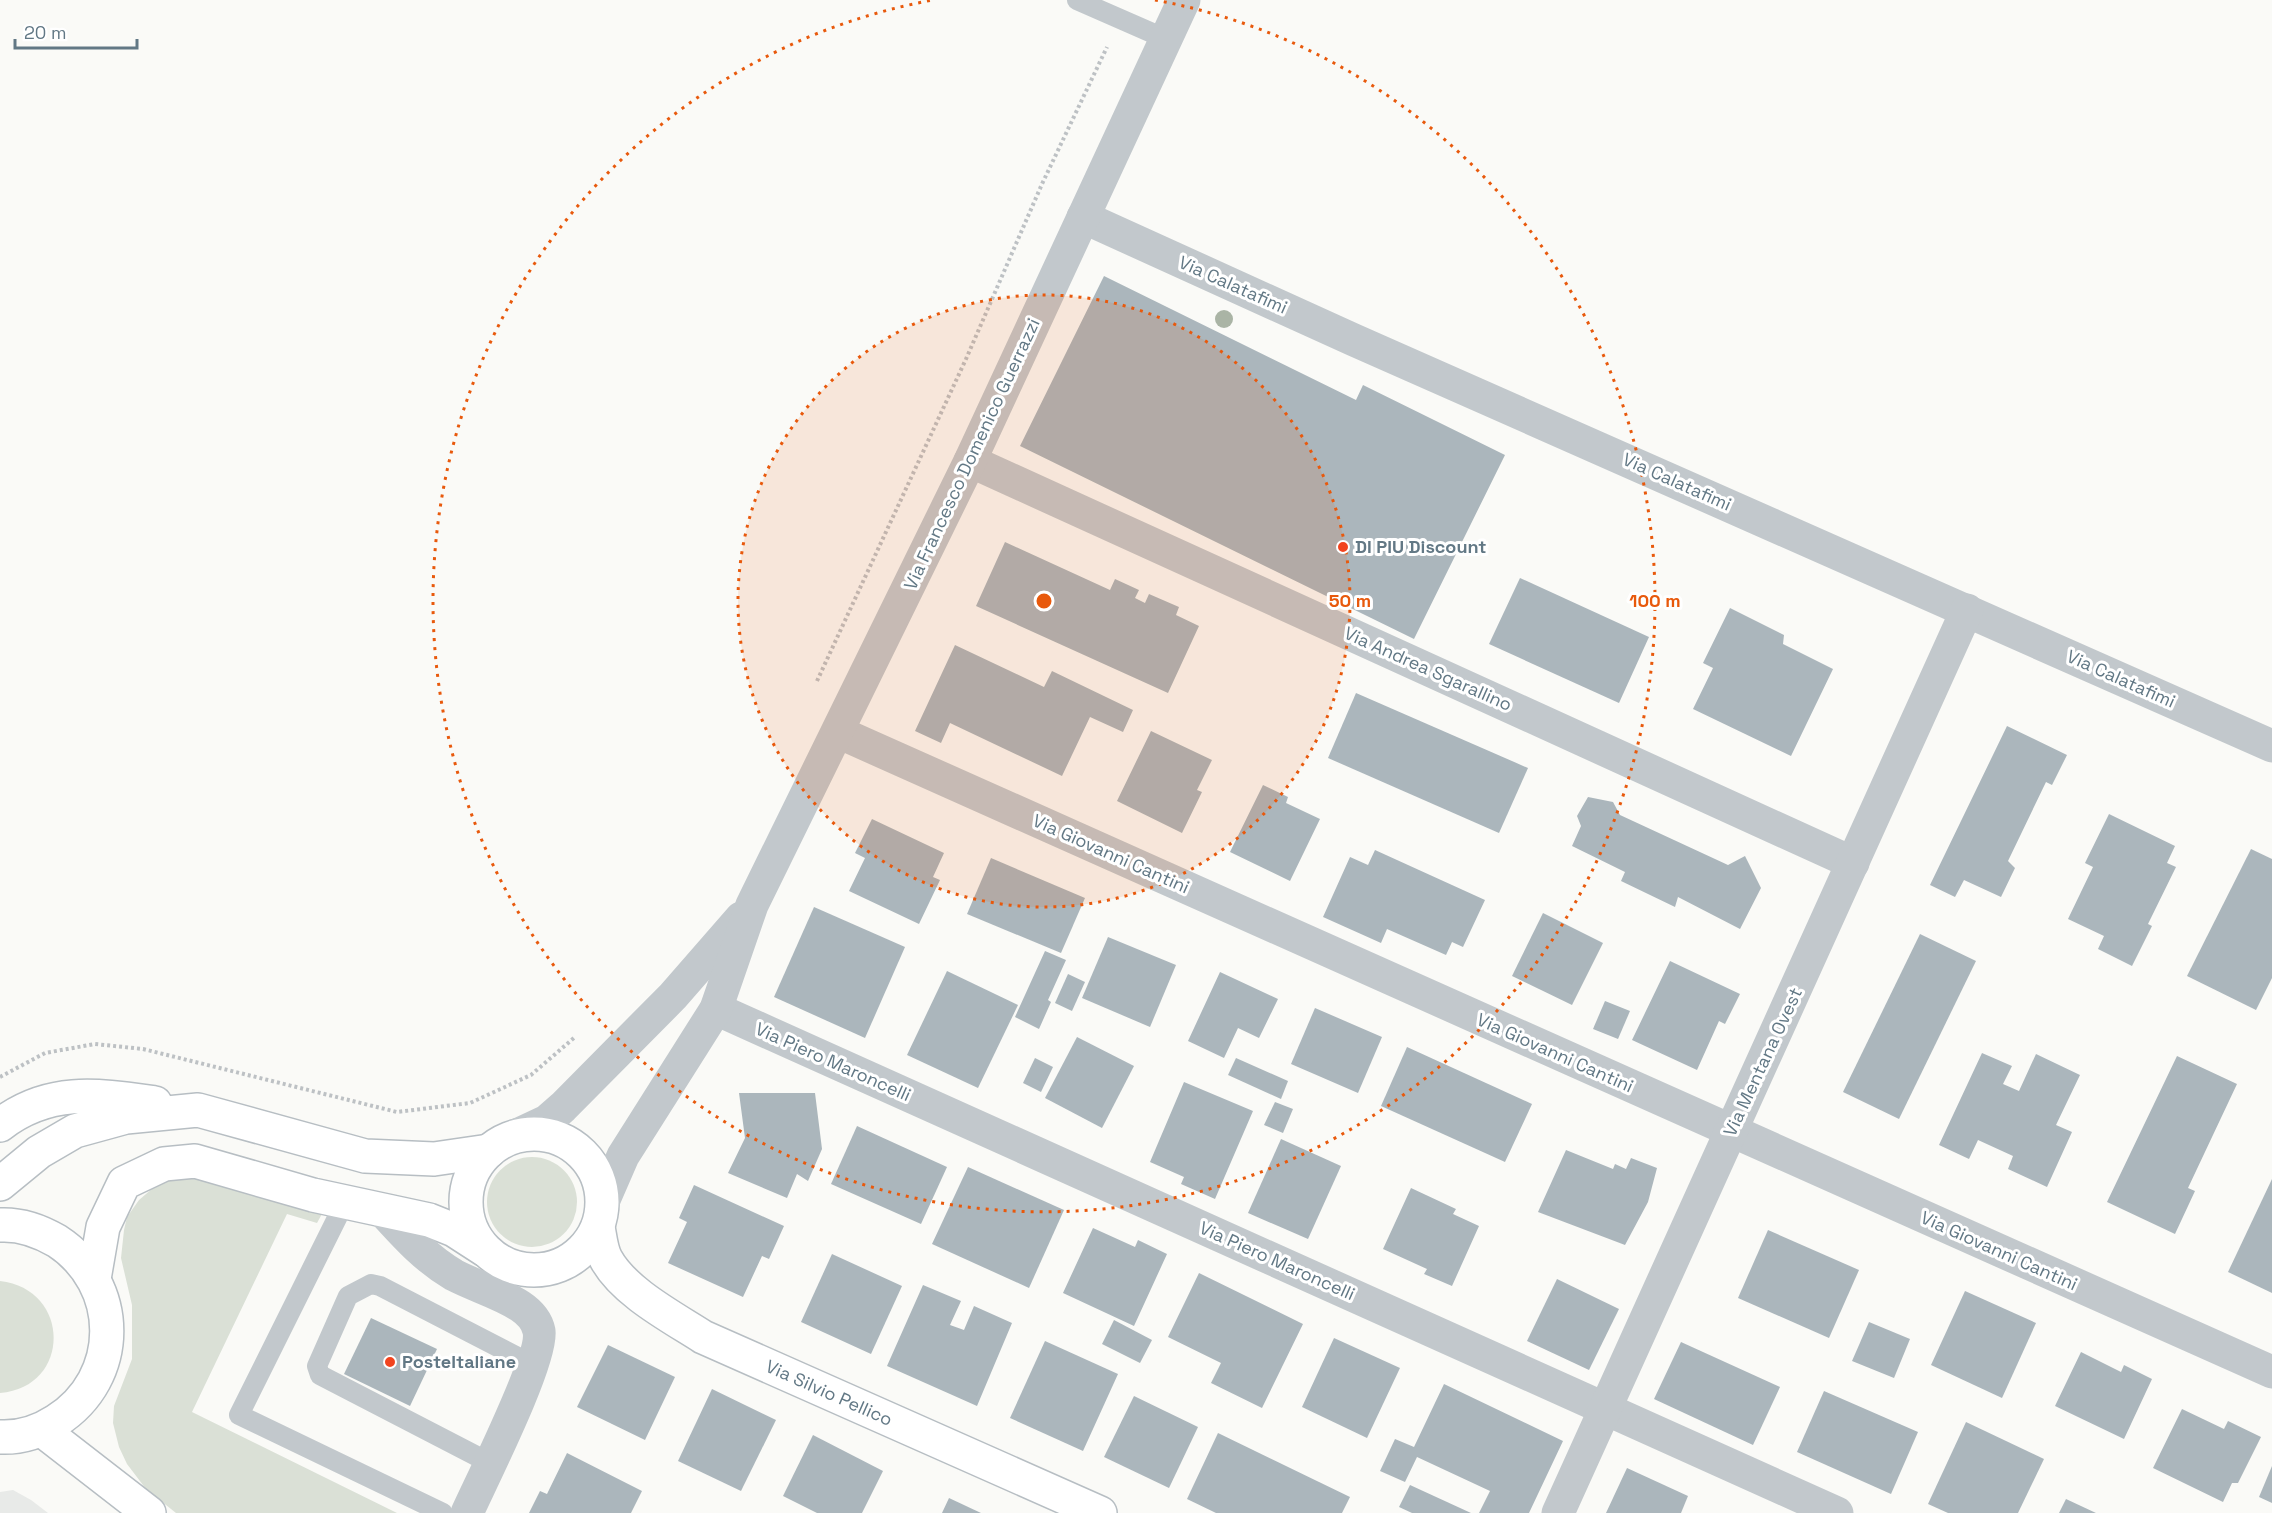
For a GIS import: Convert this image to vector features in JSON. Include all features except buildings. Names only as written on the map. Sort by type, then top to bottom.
[{"type":"main road","name":"Via Francesco Domenico Guerrazzi","points":[[0,1125],[36,1104],[68,1095],[112,1097],[198,1110],[365,1156],[434,1159],[501,1144]]},
{"type":"main road","name":"Via Francesco Domenico Guerrazzi","points":[[0,1184],[39,1152],[75,1131],[126,1117],[198,1110]]},
{"type":"main road","points":[[94,1279],[103,1227],[124,1183],[164,1164],[195,1161],[268,1184],[448,1228],[485,1250],[503,1264],[525,1270],[548,1269],[569,1261],[586,1246],[601,1215],[600,1181],[590,1162],[575,1147],[556,1137],[535,1134],[501,1144],[475,1168],[467,1189],[466,1211],[472,1232],[485,1250]]},
{"type":"main road","name":"Via Silvio Pellico","points":[[601,1215],[603,1251],[612,1266],[651,1304],[703,1337],[1051,1503],[1100,1513]]},
{"type":"main road","points":[[0,1225],[10,1224],[44,1233],[73,1251],[94,1279],[106,1313],[107,1349],[95,1383],[72,1411],[42,1430],[11,1438],[0,1437]]},
{"type":"main road","points":[[42,1430],[149,1513]]},
{"type":"street","name":"Via Francesco Domenico Guerrazzi","points":[[601,1215],[623,1156],[716,1009],[752,905],[970,461],[1184,0]]},
{"type":"street","name":"Via Calatafimi","points":[[1083,217],[1354,340],[2272,746]]},
{"type":"street","name":"Via Andrea Sgarallino","points":[[970,461],[1854,863]]},
{"type":"street","name":"Via Mentana Ovest","points":[[1558,1513],[1967,610]]},
{"type":"street","name":"Via Giovanni Cantini","points":[[838,732],[2272,1372]]},
{"type":"street","name":"Via Francesco Domenico Guerrazzi","points":[[501,1144],[547,1120],[562,1107],[673,996],[752,905]]},
{"type":"street","name":"Via Piero Maroncelli","points":[[716,1009],[1837,1513]]},
{"type":"street","points":[[383,1211],[428,1258],[454,1275],[520,1306],[533,1318],[539,1331],[533,1365],[467,1513]]},
{"type":"lane","points":[[1077,0],[1166,39]]},
{"type":"lane","points":[[345,1202],[239,1415],[443,1513]]},
{"type":"lane","points":[[490,1463],[320,1375],[317,1366],[348,1296],[371,1284],[380,1286],[533,1365]]},
{"type":"path","points":[[811,692],[966,359],[1042,184],[1120,19]]},
{"type":"path","points":[[0,1077],[45,1053],[95,1044],[143,1049],[397,1112],[470,1103],[531,1075],[580,1033]]},
{"type":"shaded area","points":[[523,1157],[541,1157],[557,1164],[570,1177],[577,1193],[577,1211],[570,1227],[557,1240],[541,1247],[523,1247],[507,1240],[494,1227],[487,1211],[487,1193],[494,1177],[507,1164]]},
{"type":"shaded area","points":[[196,1175],[323,1212],[317,1223],[287,1214],[192,1412],[397,1513],[176,1513],[146,1489],[127,1464],[119,1447],[113,1423],[114,1406],[132,1359],[132,1305],[121,1258],[127,1217],[139,1200],[153,1188],[171,1178]]},
{"type":"shaded area","points":[[0,1281],[23,1288],[40,1301],[50,1318],[54,1338],[50,1357],[40,1374],[24,1387],[0,1393]]},
{"type":"shaded area","points":[[13,1490],[48,1513],[0,1513],[0,1492]]},
{"type":"place","name":"DI PIU Discount","points":[[1343,547]]},
{"type":"place","name":"PosteItaliane","points":[[390,1362]]}]
